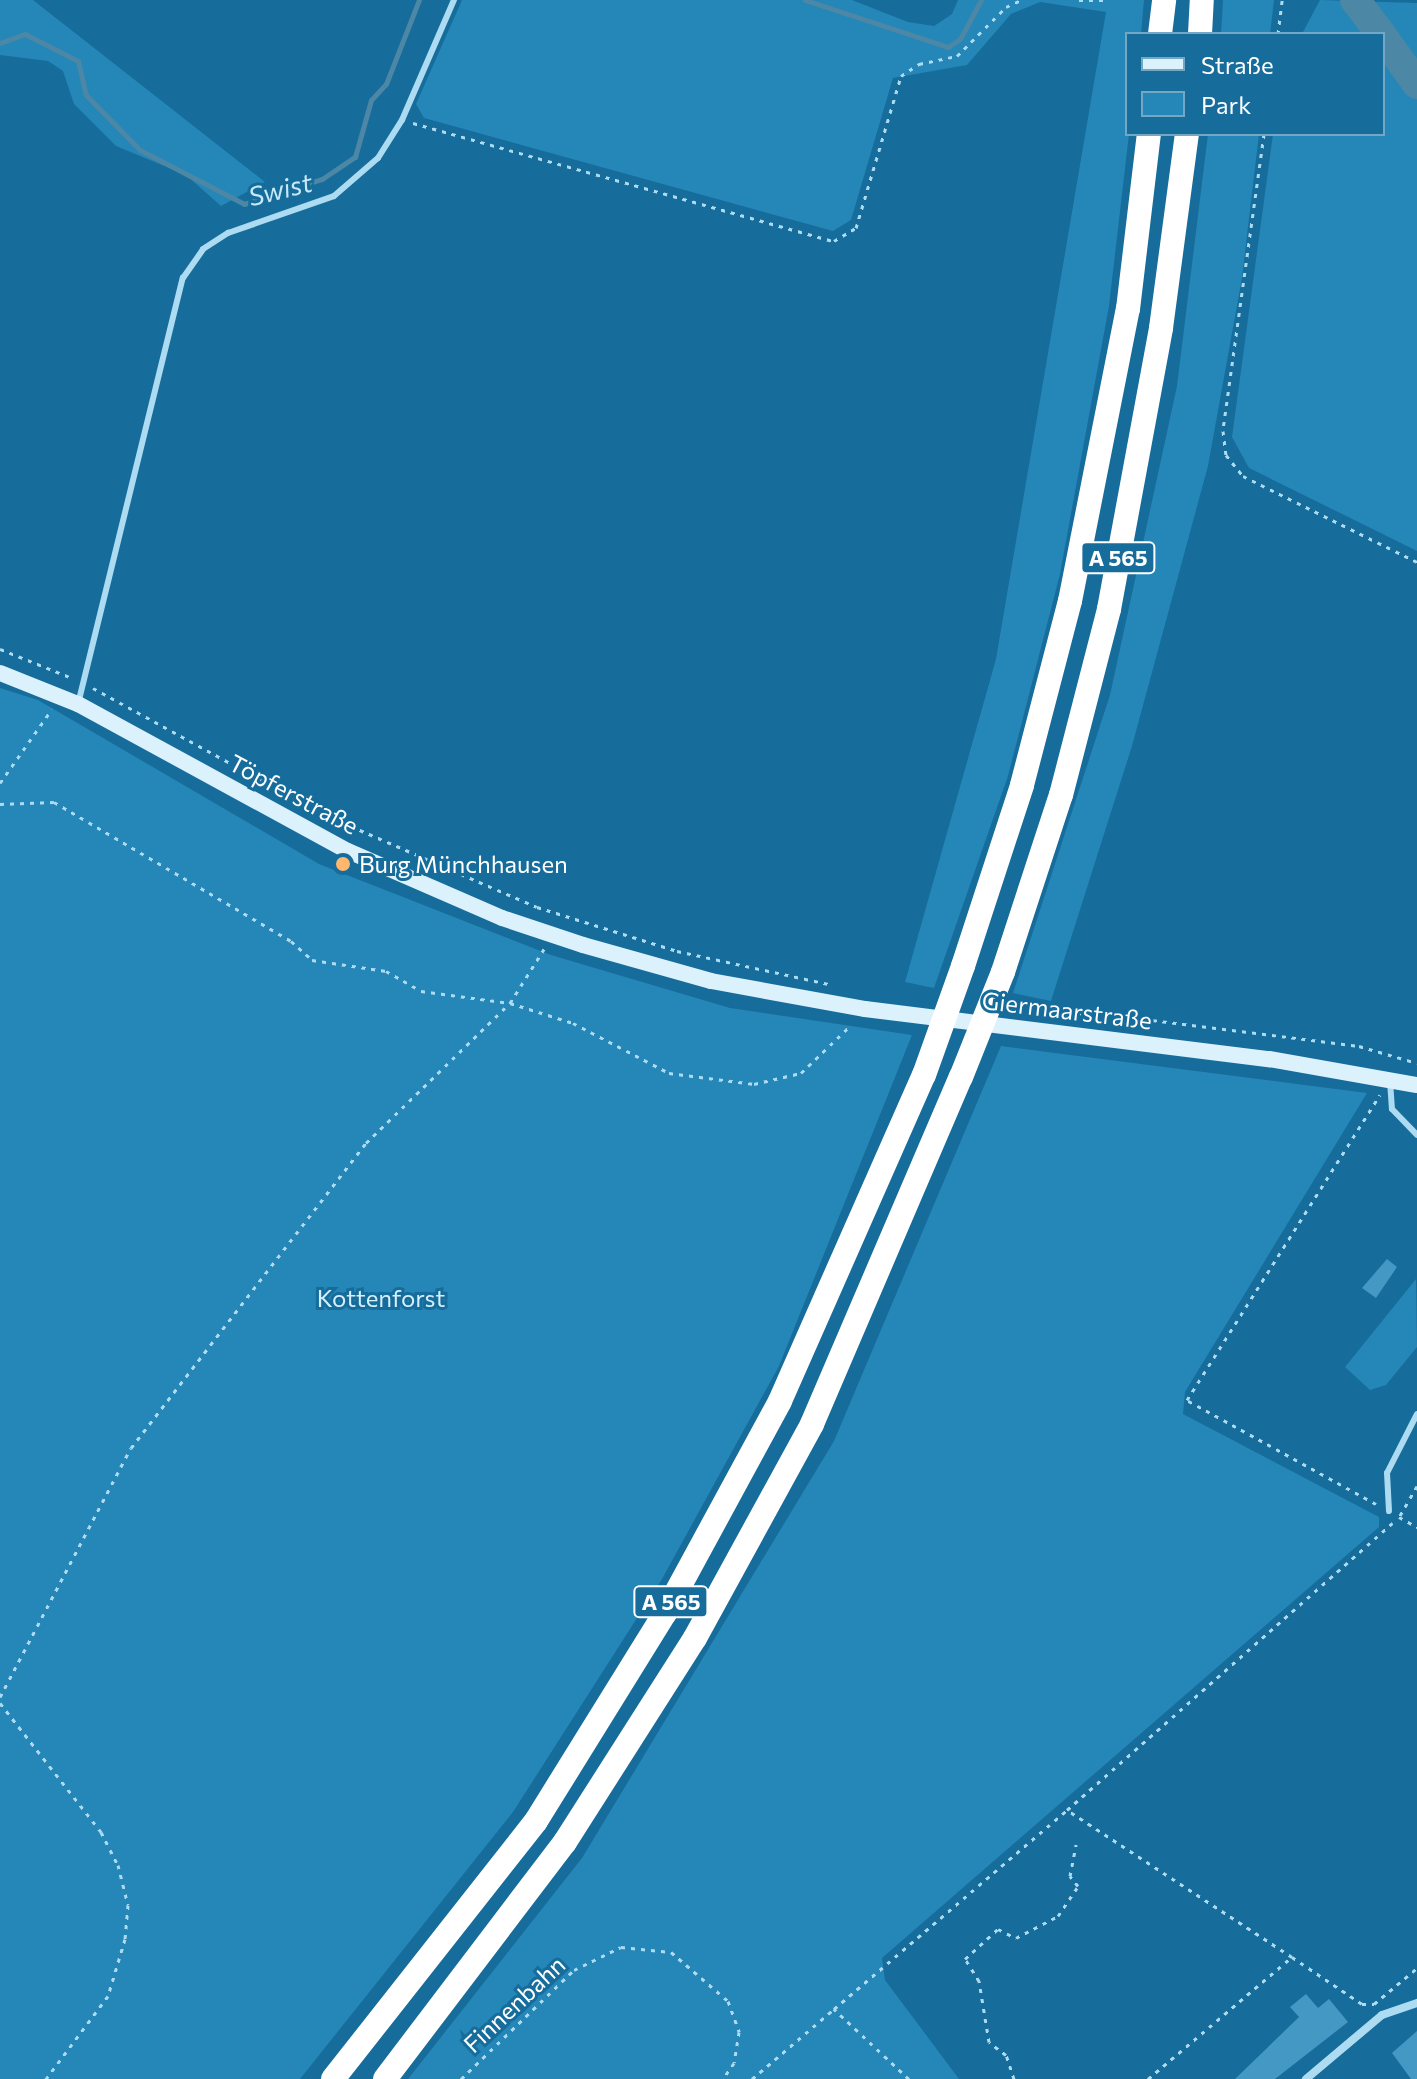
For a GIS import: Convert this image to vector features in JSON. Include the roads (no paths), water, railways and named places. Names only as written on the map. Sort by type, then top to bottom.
[{"type":"highway","points":[[1160,32],[1164,0]]},
{"type":"highway","points":[[1200,32],[1202,0]]},
{"type":"highway","name":"A 565","points":[[333,2079],[536,1821],[665,1613],[780,1401],[924,1075],[1022,785],[1070,601],[1128,309],[1149,136]]},
{"type":"highway","name":"A 565","points":[[385,2079],[565,1842],[695,1638],[812,1424],[961,1077],[1003,972],[1061,795],[1109,609],[1161,328],[1187,136]]},
{"type":"main road","name":"Töpferstraße","points":[[0,673],[78,704],[348,851],[502,918],[711,981]]},
{"type":"main road","name":"Giermaarstraße","points":[[711,981],[856,1008],[1417,1085]]},
{"type":"street","points":[[1306,2079],[1382,2015],[1417,2003]]},
{"type":"lane","points":[[78,704],[183,278],[203,249],[228,233],[334,196],[378,158],[402,120],[454,0]]},
{"type":"lane","points":[[1390,1079],[1392,1109],[1417,1135]]},
{"type":"lane","points":[[1389,1511],[1387,1473],[1417,1414]]},
{"type":"waterway","name":"Swist","points":[[0,43],[25,34],[78,61],[86,95],[140,150],[244,204],[322,179],[355,157],[371,100],[386,84],[419,0]]},
{"type":"waterway","name":"Swist","points":[[805,0],[948,47],[960,39],[981,0]]},
{"type":"waterway","name":"Swist","points":[[1355,0],[1379,32]]},
{"type":"waterway","name":"Swist","points":[[1385,40],[1417,84]]},
{"type":"place","name":"Burg Münchhausen","points":[[343,864]]},
{"type":"park label","name":"Kottenforst","points":[[381,1298]]}]
